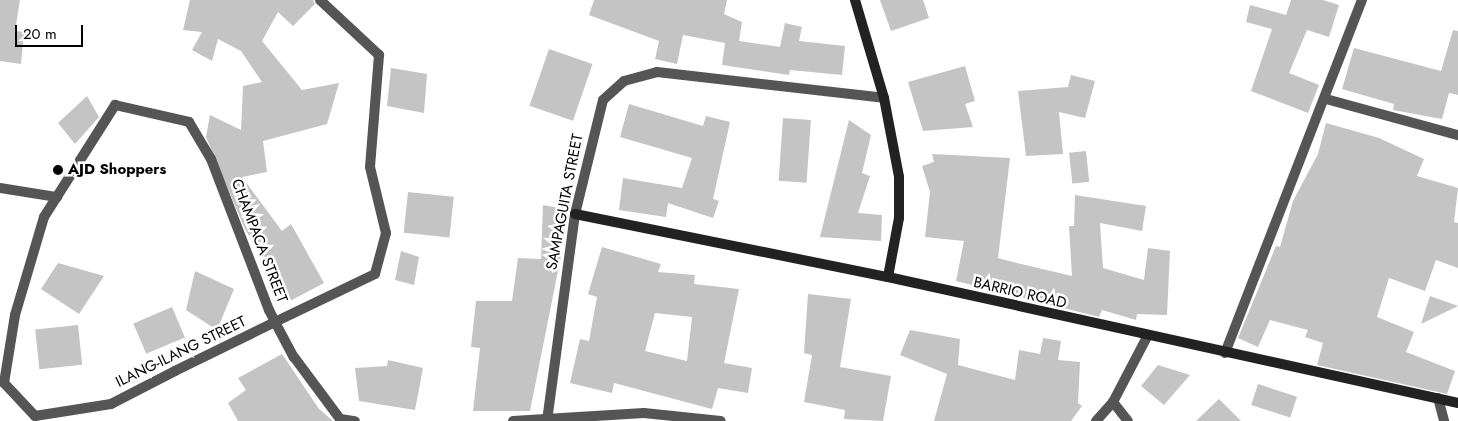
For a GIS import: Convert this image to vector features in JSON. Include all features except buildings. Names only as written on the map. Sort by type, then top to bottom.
[{"type":"street","name":"ILANG-ILANG STREET","points":[[115,105],[44,217],[17,306],[4,383],[35,416],[111,404],[374,274],[386,233],[370,167],[378,55],[320,0]]},
{"type":"street","points":[[856,0],[884,98],[899,177],[899,218],[888,277]]},
{"type":"street","points":[[1226,353],[1326,99],[1362,0]]},
{"type":"street","name":"SAMPAGUITA STREET","points":[[548,419],[576,214],[603,100],[624,81],[657,72],[884,98]]},
{"type":"street","points":[[1326,99],[1458,135]]},
{"type":"street","name":"CHAMPACA STREET","points":[[115,105],[189,122],[211,159],[276,322],[294,357],[340,419],[355,421]]},
{"type":"street","points":[[0,188],[57,197]]},
{"type":"street","name":"BARRIO ROAD","points":[[576,214],[888,277],[1147,337],[1458,403]]},
{"type":"street","points":[[1096,421],[1113,402],[1147,337]]},
{"type":"street","points":[[1438,398],[1444,421]]},
{"type":"street","points":[[1113,402],[1128,421]]},
{"type":"street","points":[[513,421],[644,413],[721,421]]},
{"type":"place","name":"AJD Shoppers","points":[[58,170]]}]
